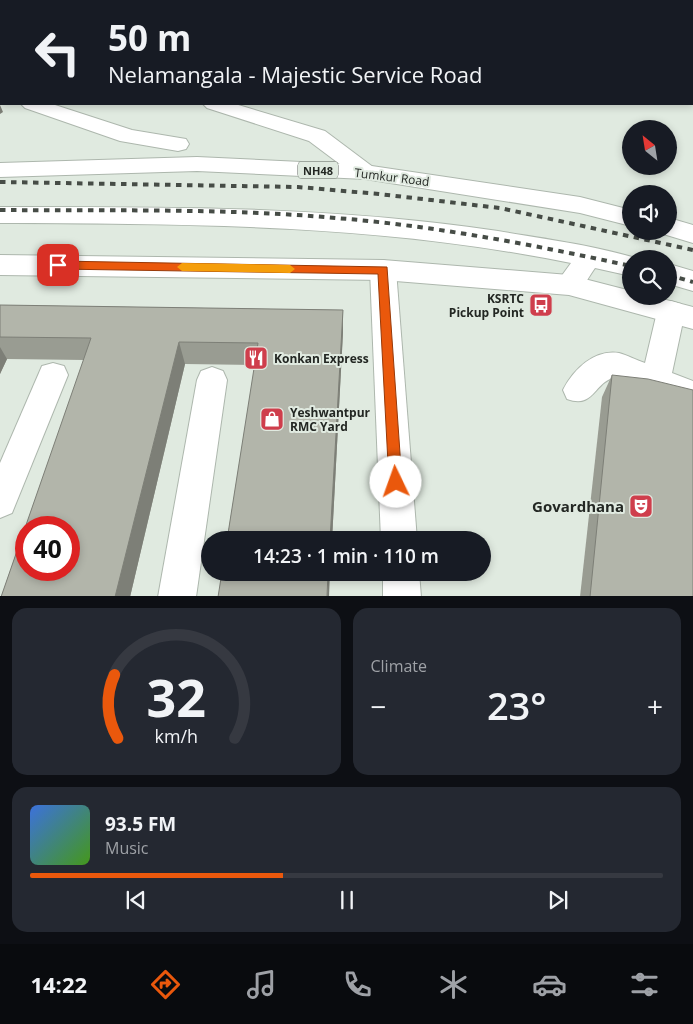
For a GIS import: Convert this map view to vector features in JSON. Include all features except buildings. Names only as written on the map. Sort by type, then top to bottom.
[{"type":"main road","points":[[35,105],[128,136],[178,144]]},
{"type":"main road","points":[[218,105],[317,136],[365,172]]},
{"type":"main road","name":"Tumkur Road","points":[[0,170],[197,164],[365,172],[471,186],[571,203],[622,216]]},
{"type":"main road","points":[[0,215],[325,221],[447,233],[559,250],[622,264]]},
{"type":"main road","points":[[677,229],[693,234]]},
{"type":"main road","points":[[569,285],[589,256]]},
{"type":"main road","points":[[0,265],[383,270],[569,285],[682,315],[656,379]]},
{"type":"main road","points":[[383,270],[398,531]]},
{"type":"main road","points":[[677,276],[693,280]]},
{"type":"main road","points":[[578,390],[596,369],[617,365],[693,394]]},
{"type":"main road","points":[[0,502],[54,375]]},
{"type":"main road","points":[[178,596],[212,380]]},
{"type":"main road","points":[[401,581],[402,596]]},
{"type":"railway","points":[[0,182],[298,187],[379,194],[500,208],[693,250]]},
{"type":"railway","points":[[0,210],[210,211],[373,221],[485,237],[622,264]]},
{"type":"railway","points":[[677,277],[693,282]]},
{"type":"slow traffic","points":[[182,267],[290,269]]},
{"type":"place","name":"KSRTC Pickup Point","points":[[541,305]]},
{"type":"place","name":"Konkan Express","points":[[256,358]]},
{"type":"place","name":"Yeshwantpur RMC Yard","points":[[272,419]]},
{"type":"place","name":"Govardhana","points":[[641,506]]},
{"type":"route","points":[[58,265],[383,270],[396,482]]}]
